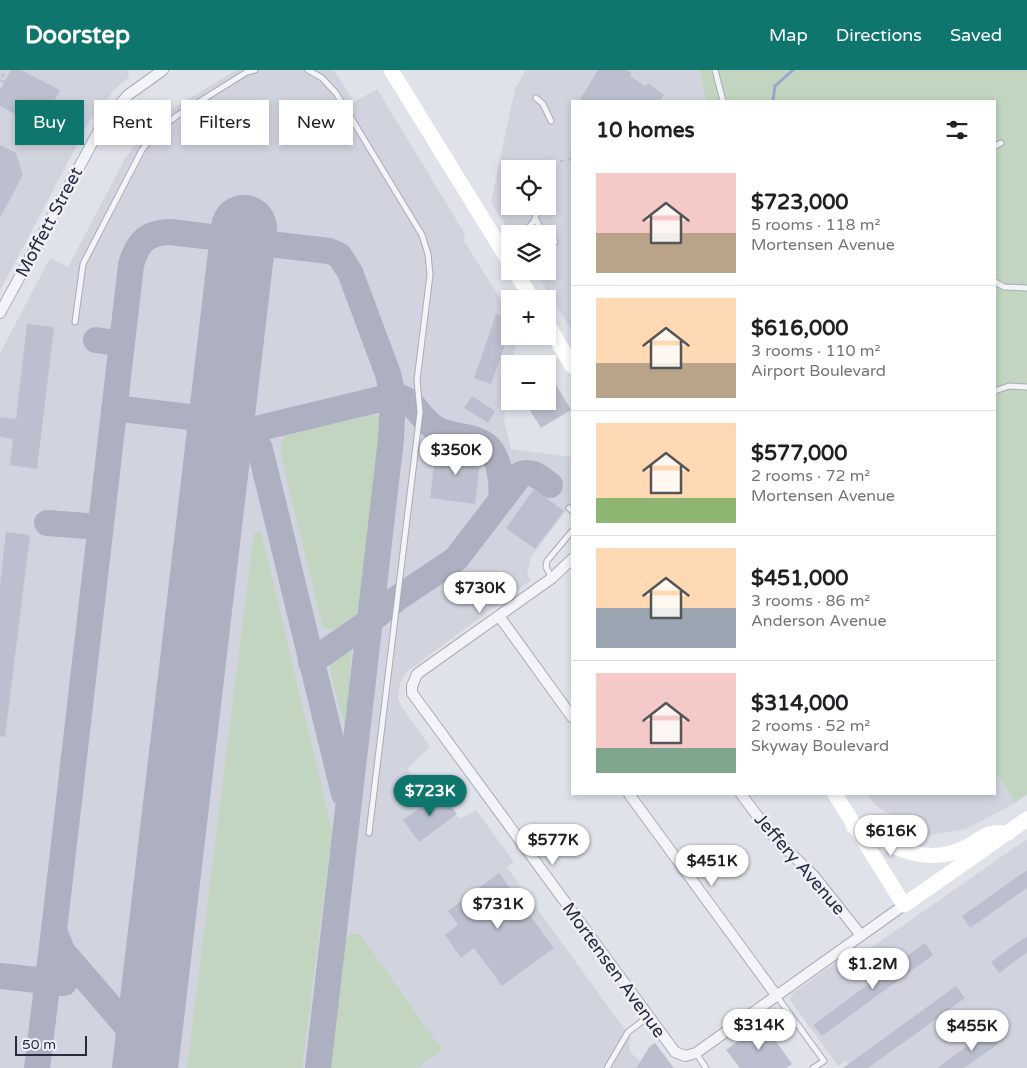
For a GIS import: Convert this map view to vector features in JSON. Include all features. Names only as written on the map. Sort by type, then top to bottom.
[{"type":"main road","points":[[391,70],[501,243]]},
{"type":"main road","points":[[556,339],[571,364]]},
{"type":"main road","points":[[836,795],[853,826],[904,905],[1027,820]]},
{"type":"main road","points":[[853,826],[894,848],[922,856],[954,852],[991,831],[1008,833]]},
{"type":"street","name":"Moffett Street","points":[[0,313],[69,181],[103,123],[126,97],[163,70]]},
{"type":"street","points":[[571,560],[552,578],[499,616],[571,716]]},
{"type":"street","name":"Mortensen Avenue","points":[[499,616],[417,674],[412,686],[414,699],[671,1048],[681,1056],[696,1054]]},
{"type":"street","points":[[630,795],[776,995]]},
{"type":"street","name":"Jeffery Avenue","points":[[742,795],[771,834],[814,876],[860,934]]},
{"type":"street","points":[[696,1054],[860,934],[904,905]]},
{"type":"lane","points":[[75,322],[83,264],[142,150],[158,131],[178,115],[255,70]]},
{"type":"lane","points":[[308,70],[322,78],[336,93],[422,235],[430,264],[417,380],[420,412],[369,833]]},
{"type":"lane","points":[[715,70],[723,100]]},
{"type":"lane","points":[[536,98],[542,102],[551,121]]},
{"type":"lane","points":[[996,146],[1001,143]]},
{"type":"lane","points":[[530,225],[536,215],[540,225]]},
{"type":"lane","points":[[996,283],[1004,287],[1027,288]]},
{"type":"lane","points":[[996,391],[1009,386],[1027,387]]},
{"type":"lane","points":[[552,578],[546,569],[547,561],[571,534]]},
{"type":"lane","points":[[776,995],[824,1061],[813,1068]]},
{"type":"lane","points":[[607,1068],[628,1032],[648,1017]]},
{"type":"lane","points":[[696,1054],[706,1068]]},
{"type":"path","points":[[4,82],[0,80],[6,70]]},
{"type":"path","points":[[556,162],[571,159]]},
{"type":"shaded area","points":[[0,70],[128,70],[129,77],[106,100],[94,100],[94,116],[84,131],[84,100],[15,100],[15,145],[77,145],[0,291]]},
{"type":"shaded area","points":[[236,70],[334,70],[353,100],[279,100],[279,145],[353,145],[353,100],[354,102],[377,89],[465,234],[464,241],[501,300],[501,345],[517,345],[513,355],[501,355],[501,410],[505,410],[504,420],[511,449],[571,457],[571,504],[531,557],[527,575],[531,580],[408,671],[400,683],[398,697],[401,706],[430,747],[407,769],[445,821],[455,814],[460,819],[476,810],[514,862],[507,867],[631,1038],[629,1043],[630,1052],[640,1061],[636,1068],[0,1068],[0,353],[50,258],[68,267],[126,157],[135,145],[171,145],[171,110],[181,104],[181,145],[269,145],[269,100],[187,100]]},
{"type":"shaded area","points":[[526,70],[700,70],[706,100],[571,100],[571,329],[556,305],[556,290],[547,290],[541,280],[556,280],[556,225],[505,225],[491,202],[515,89]]},
{"type":"shaded area","points":[[996,773],[1015,803],[966,829],[925,836],[875,805],[868,795],[996,795]]},
{"type":"shaded area","points":[[1027,839],[1027,1068],[851,1068],[846,1061],[838,1066],[790,1000],[792,994],[850,952],[865,952]]},
{"type":"green space","points":[[700,70],[1027,70],[1027,794],[1015,803],[996,773],[996,100],[706,100]]},
{"type":"green space","points":[[371,415],[378,415],[382,425],[358,615],[334,629],[323,628],[280,451],[284,436]]},
{"type":"green space","points":[[261,531],[332,831],[302,1068],[187,1068],[254,533]]},
{"type":"green space","points":[[352,647],[346,729],[331,675],[331,664]]},
{"type":"green space","points":[[350,934],[360,934],[442,1050],[416,1068],[329,1068],[344,941]]},
{"type":"building","points":[[11,70],[21,70],[60,90],[55,100],[15,100],[15,114],[0,106],[0,90]]},
{"type":"building","points":[[598,70],[626,70],[632,73],[630,76],[645,86],[648,83],[664,95],[661,100],[580,100]]},
{"type":"building","points":[[0,145],[16,153],[23,175],[0,218]]},
{"type":"building","points":[[496,314],[501,316],[501,345],[505,345],[491,384],[474,378]]},
{"type":"building","points":[[27,324],[54,327],[37,469],[10,465],[13,439],[0,437],[0,417],[16,419]]},
{"type":"building","points":[[556,385],[571,410],[541,428],[530,410],[556,410]]},
{"type":"building","points":[[472,396],[495,411],[488,423],[464,408]]},
{"type":"building","points":[[436,448],[481,454],[475,504],[430,498]]},
{"type":"building","points":[[534,489],[564,511],[535,549],[506,528]]},
{"type":"building","points":[[6,532],[30,535],[5,737],[0,736],[0,585]]},
{"type":"building","points":[[441,793],[457,814],[419,842],[403,820]]},
{"type":"building","points":[[1027,870],[1027,888],[970,928],[962,916]]},
{"type":"building","points":[[499,873],[554,948],[502,986],[474,948],[461,958],[445,935],[458,925],[448,911]]},
{"type":"building","points":[[1027,936],[1027,952],[999,973],[991,962]]},
{"type":"building","points":[[925,943],[933,955],[822,1036],[813,1025]]},
{"type":"building","points":[[956,986],[965,998],[868,1068],[843,1068]]},
{"type":"building","points":[[763,1023],[792,1064],[786,1068],[740,1068],[726,1050]]},
{"type":"building","points":[[989,1030],[998,1044],[964,1068],[937,1068]]},
{"type":"building","points":[[655,1043],[674,1068],[636,1068],[650,1046]]},
{"type":"waterway","points":[[773,100],[775,86],[793,70]]},
{"type":"taxiway","points":[[163,1068],[62,951],[54,930],[131,265],[136,251],[144,240],[155,234],[170,232],[329,251],[339,255],[350,272],[388,374],[393,396],[391,439],[318,1068]]},
{"type":"taxiway","points":[[96,340],[122,344]]},
{"type":"taxiway","points":[[251,430],[393,396],[400,397],[411,404],[429,424],[440,431],[477,440],[489,448],[497,461],[499,469],[501,500]]},
{"type":"taxiway","points":[[114,408],[239,423],[251,430],[260,449],[344,794]]},
{"type":"taxiway","points":[[311,662],[369,622],[396,599],[456,559],[521,474],[533,474],[550,485]]},
{"type":"taxiway","points":[[47,523],[100,527]]},
{"type":"taxiway","points":[[37,1068],[54,930]]},
{"type":"taxiway","points":[[0,976],[64,983]]},
{"type":"runway","points":[[145,1068],[244,228]]}]
